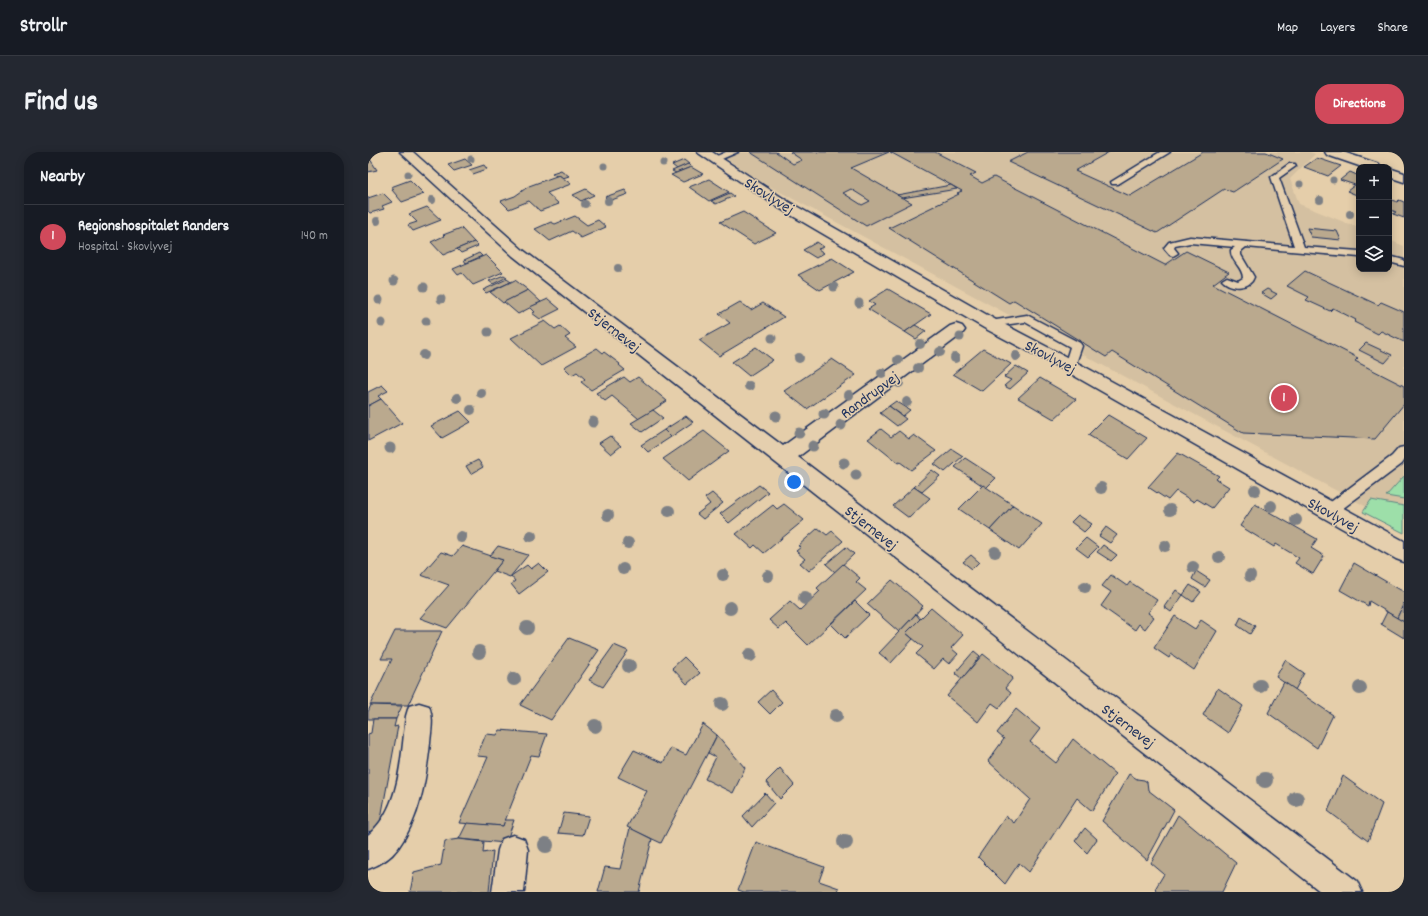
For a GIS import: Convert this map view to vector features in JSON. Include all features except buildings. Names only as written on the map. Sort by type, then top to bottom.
[{"type":"street","name":"Stjernevej","points":[[406,152],[518,253],[1346,892]]},
{"type":"street","points":[[1332,152],[1366,164]]},
{"type":"street","name":"Skovlyvej","points":[[709,156],[784,205],[990,324],[1070,366],[1329,512],[1404,552]]},
{"type":"street","points":[[1392,173],[1404,178]]},
{"type":"street","name":"Randrupvej","points":[[782,458],[956,330]]},
{"type":"street","points":[[368,854],[387,838],[400,815],[408,791],[420,716]]},
{"type":"street","points":[[508,892],[513,850]]},
{"type":"lane","points":[[709,156],[734,152]]},
{"type":"lane","points":[[1115,182],[1166,152]]},
{"type":"lane","points":[[1292,166],[1275,178],[1300,249]]},
{"type":"lane","points":[[1173,253],[1169,248],[1172,244],[1185,241],[1356,254]]},
{"type":"lane","points":[[1227,280],[1235,284],[1241,284],[1247,282],[1249,279],[1248,274],[1236,256],[1236,250],[1243,245]]},
{"type":"lane","points":[[1392,260],[1404,264]]},
{"type":"lane","points":[[1329,512],[1397,460],[1404,452]]},
{"type":"shaded area","points":[[717,152],[1310,152],[1315,154],[1290,179],[1299,204],[1356,227],[1356,272],[1392,272],[1392,241],[1404,246],[1404,527],[756,179]]},
{"type":"green space","points":[[1404,476],[1404,499],[1386,496]]},
{"type":"green space","points":[[1371,500],[1404,506],[1404,533],[1363,512]]},
{"type":"place","name":"Regionshospitalet Randers","points":[[1284,398]]}]
